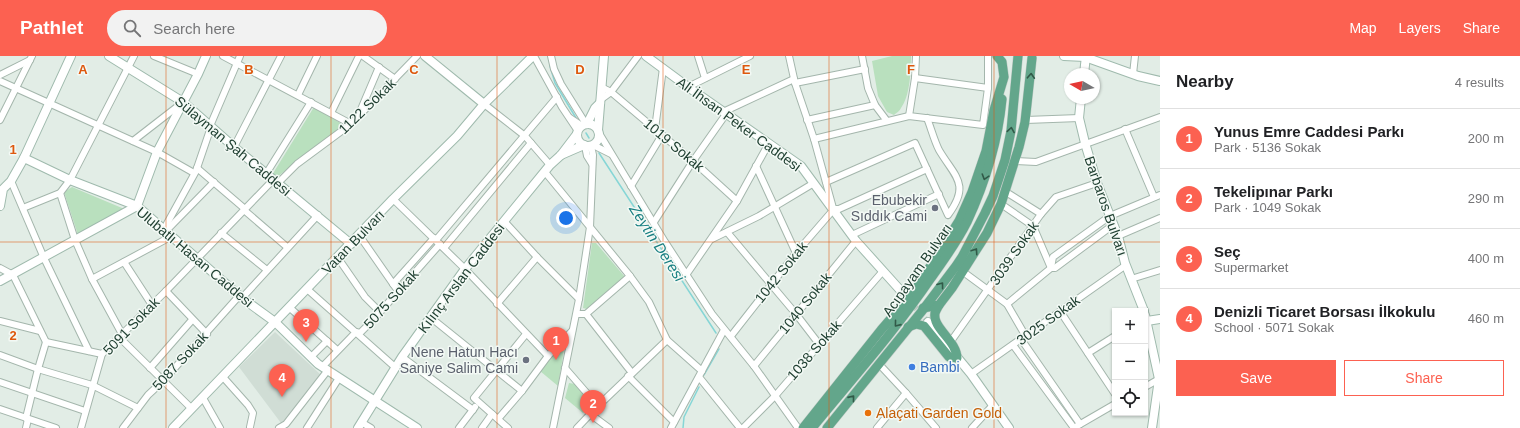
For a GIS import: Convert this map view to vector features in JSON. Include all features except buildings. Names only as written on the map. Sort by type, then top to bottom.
[{"type":"main road","points":[[803,428],[881,330],[914,292],[959,221],[972,192],[986,151],[994,110],[1004,77],[1002,62],[997,56]]},
{"type":"main road","name":"Acıpayam Bulvarı","points":[[812,428],[921,294],[951,250],[966,222],[983,185],[994,147],[1001,111],[1005,56]]},
{"type":"main road","name":"Acıpayam Bulvarı","points":[[827,428],[962,257],[993,196],[1005,160],[1011,131],[1018,56]]},
{"type":"main road","points":[[1017,78],[1024,64],[1034,57]]},
{"type":"main road","points":[[908,327],[916,324],[924,326],[949,357],[957,358],[957,350],[949,343],[939,327],[935,318],[935,313],[939,304],[952,288],[987,233],[1006,192],[1026,120],[1034,57]]},
{"type":"main road","points":[[923,308],[939,304]]},
{"type":"street","points":[[0,206],[2,188],[11,181],[24,158],[71,56]]},
{"type":"street","name":"Sülayman Şah Caddesi","points":[[109,56],[183,102],[234,147],[318,215],[351,244]]},
{"type":"street","points":[[23,208],[60,193],[70,180],[134,56]]},
{"type":"street","points":[[154,56],[198,74]]},
{"type":"street","points":[[0,281],[137,206],[157,152],[206,56]]},
{"type":"street","points":[[223,56],[351,124]]},
{"type":"street","points":[[167,232],[196,171],[211,127],[240,56]]},
{"type":"street","points":[[234,147],[281,56]]},
{"type":"street","points":[[298,95],[317,56]]},
{"type":"street","points":[[331,113],[359,56]]},
{"type":"street","points":[[363,56],[395,79]]},
{"type":"street","name":"1122 Sokak","points":[[245,210],[297,164],[351,124],[417,56]]},
{"type":"street","points":[[426,56],[525,136],[531,143],[547,169],[590,227],[649,302],[667,340],[700,374],[740,428]]},
{"type":"street","points":[[534,56],[570,118],[582,128],[594,126],[686,276],[724,330],[731,336],[754,366],[798,428]]},
{"type":"street","name":"Vatan Bulvarı","points":[[173,428],[191,408],[223,378],[394,199],[457,136],[484,104],[534,56]]},
{"type":"street","points":[[551,56],[554,69],[582,128],[578,140],[611,154]]},
{"type":"street","name":"Kılınç Arslan Caddesi","points":[[598,132],[604,56]]},
{"type":"street","points":[[600,102],[611,92],[638,56]]},
{"type":"street","name":"Ali İhsan Peker Caddesi","points":[[646,56],[801,166],[854,238],[901,291]]},
{"type":"street","points":[[698,56],[705,78]]},
{"type":"street","points":[[688,86],[750,56]]},
{"type":"street","points":[[789,56],[795,81],[814,139],[834,210],[927,169]]},
{"type":"street","points":[[862,56],[868,88],[875,105],[887,121]]},
{"type":"street","points":[[909,116],[915,78],[916,56]]},
{"type":"street","points":[[814,139],[909,116],[983,124],[988,88],[988,56]]},
{"type":"street","points":[[1064,56],[1085,56],[1133,74],[1160,81]]},
{"type":"street","points":[[1084,68],[1085,56]]},
{"type":"street","points":[[1133,74],[1135,56]]},
{"type":"street","points":[[0,75],[31,58]]},
{"type":"street","points":[[0,120],[31,58]]},
{"type":"street","points":[[358,117],[379,67]]},
{"type":"street","points":[[655,129],[663,68]]},
{"type":"street","points":[[654,222],[725,113],[795,81],[865,69]]},
{"type":"street","points":[[915,78],[988,88]]},
{"type":"street","points":[[0,81],[196,171],[214,182],[287,247]]},
{"type":"street","name":"1019 Sokak","points":[[601,87],[611,92],[693,161],[737,201]]},
{"type":"street","points":[[438,242],[557,97]]},
{"type":"street","points":[[133,142],[183,102]]},
{"type":"street","points":[[266,174],[311,102]]},
{"type":"street","name":"Kılınç Arslan Caddesi","points":[[359,425],[402,357],[465,269],[547,169],[561,155],[600,102]]},
{"type":"street","name":"Barbaros Bulvarı","points":[[1080,104],[1078,118],[1097,183],[1118,236],[1126,265],[1143,308]]},
{"type":"street","points":[[807,120],[875,105]]},
{"type":"street","points":[[1015,161],[1036,162],[1160,117]]},
{"type":"street","points":[[826,182],[915,143],[948,215],[956,204],[961,189],[959,181],[938,148],[927,118]]},
{"type":"street","points":[[1026,120],[1078,118]]},
{"type":"street","points":[[1050,268],[1053,257],[1110,216],[1157,196],[1125,129]]},
{"type":"street","points":[[588,145],[598,139],[598,132]]},
{"type":"street","points":[[631,186],[662,135]]},
{"type":"street","points":[[393,284],[438,242],[531,143]]},
{"type":"street","points":[[686,276],[737,201],[769,143]]},
{"type":"street","points":[[553,428],[572,331],[577,314],[590,227],[592,203],[592,164],[587,156],[588,145]]},
{"type":"street","name":"Kılınç Arslan Caddesi","points":[[561,155],[588,145]]},
{"type":"street","name":"Ulubatlı Hasan Caddesi","points":[[24,158],[70,180],[137,206],[240,297],[275,322],[325,369],[374,401],[406,425],[417,428]]},
{"type":"street","points":[[756,166],[796,253]]},
{"type":"street","points":[[11,181],[44,258],[89,351]]},
{"type":"street","points":[[92,279],[124,262],[167,232],[214,182]]},
{"type":"street","points":[[710,240],[774,207],[814,183]]},
{"type":"street","name":"3039 Sokak","points":[[949,343],[1041,214],[1056,197],[1097,183]]},
{"type":"street","points":[[1006,192],[1041,214]]},
{"type":"street","points":[[60,193],[75,240],[120,336],[191,408]]},
{"type":"street","points":[[854,238],[939,194]]},
{"type":"street","points":[[394,199],[465,269],[548,356]]},
{"type":"street","points":[[1001,204],[1033,226],[1050,268]]},
{"type":"street","name":"5091 Sokak","points":[[81,428],[102,354],[245,210]]},
{"type":"street","name":"1042 Sokak","points":[[731,336],[796,253],[834,210]]},
{"type":"street","name":"5087 Sokak","points":[[123,428],[148,395],[163,381],[318,215]]},
{"type":"street","points":[[1118,236],[1160,218]]},
{"type":"street","points":[[504,221],[579,299]]},
{"type":"street","points":[[1007,304],[1050,268],[1054,268],[1113,225]]},
{"type":"street","points":[[726,232],[796,314],[819,344]]},
{"type":"street","points":[[221,233],[267,270]]},
{"type":"street","points":[[359,235],[398,291]]},
{"type":"street","name":"1040 Sokak","points":[[754,366],[854,238]]},
{"type":"street","name":"5075 Sokak","points":[[286,424],[338,350],[356,332],[360,332],[380,312],[438,242]]},
{"type":"street","points":[[497,304],[537,257]]},
{"type":"street","points":[[338,258],[365,297],[380,312]]},
{"type":"street","points":[[124,262],[152,305]]},
{"type":"street","name":"3025 Sokak","points":[[971,374],[1126,265]]},
{"type":"street","points":[[0,268],[13,275],[46,342],[32,393],[26,428]]},
{"type":"street","name":"1038 Sokak","points":[[743,428],[775,396],[883,270]]},
{"type":"street","points":[[1131,279],[1160,270]]},
{"type":"street","points":[[962,271],[1007,304],[1023,337],[1077,427]]},
{"type":"street","points":[[577,314],[586,314],[630,276]]},
{"type":"street","points":[[307,289],[396,368]]},
{"type":"street","points":[[166,291],[207,334]]},
{"type":"street","points":[[290,308],[338,350]]},
{"type":"street","points":[[1060,311],[1112,389]]},
{"type":"street","points":[[586,314],[630,375],[674,422]]},
{"type":"street","points":[[430,318],[522,391]]},
{"type":"street","points":[[1148,319],[1160,319]]},
{"type":"street","points":[[150,368],[192,320]]},
{"type":"street","points":[[0,321],[40,331]]},
{"type":"street","points":[[928,322],[949,343]]},
{"type":"street","points":[[1148,326],[1159,379],[1152,428]]},
{"type":"street","points":[[671,428],[724,330]]},
{"type":"street","points":[[498,419],[522,391],[548,356],[572,331]]},
{"type":"street","points":[[1148,336],[1150,332]]},
{"type":"street","points":[[459,428],[473,410],[476,400],[526,334]]},
{"type":"street","points":[[1088,353],[1112,338]]},
{"type":"street","points":[[577,428],[667,340]]},
{"type":"street","points":[[311,357],[328,341]]},
{"type":"street","points":[[46,342],[102,354]]},
{"type":"street","points":[[1013,345],[1077,427]]},
{"type":"street","points":[[0,355],[38,369],[92,385],[138,408]]},
{"type":"street","points":[[402,357],[473,410]]},
{"type":"street","points":[[957,358],[971,374],[1009,428]]},
{"type":"street","points":[[879,364],[936,428]]},
{"type":"street","points":[[565,368],[598,406]]},
{"type":"street","points":[[223,378],[248,405],[253,413],[249,428]]},
{"type":"street","points":[[308,428],[339,378]]},
{"type":"street","points":[[1148,385],[1159,379]]},
{"type":"street","points":[[0,382],[85,411]]},
{"type":"street","points":[[877,428],[906,393]]},
{"type":"street","points":[[203,398],[220,428]]},
{"type":"street","points":[[476,400],[508,428]]},
{"type":"street","points":[[972,428],[993,405]]},
{"type":"street","points":[[1077,427],[1112,406]]},
{"type":"street","points":[[0,409],[56,428]]},
{"type":"street","points":[[482,428],[492,414]]},
{"type":"street","points":[[590,414],[609,428]]},
{"type":"street","points":[[279,428],[286,424],[293,428]]},
{"type":"street","points":[[359,425],[371,428]]},
{"type":"shaded area","points":[[275,332],[321,375],[286,420],[281,423],[239,367]]},
{"type":"green space","points":[[892,56],[911,56],[910,76],[906,97],[899,111],[894,115],[887,112],[878,96],[872,61]]},
{"type":"green space","points":[[314,107],[342,124],[340,128],[277,177],[272,175]]},
{"type":"green space","points":[[72,187],[122,208],[125,211],[78,235],[64,192]]},
{"type":"green space","points":[[592,243],[596,243],[625,277],[587,309],[583,308]]},
{"type":"green space","points":[[560,348],[564,350],[558,386],[540,371]]},
{"type":"green space","points":[[569,383],[575,384],[591,403],[583,413],[565,398]]},
{"type":"waterway","name":"Zeytin Deresi","points":[[550,66],[555,83],[576,118]]},
{"type":"waterway","name":"Zeytin Deresi","points":[[586,133],[589,138]]},
{"type":"waterway","name":"Zeytin Deresi","points":[[599,153],[716,333]]},
{"type":"waterway","name":"Zeytin Deresi","points":[[704,375],[719,349]]},
{"type":"waterway","name":"Zeytin Deresi","points":[[683,428],[684,417],[699,387]]},
{"type":"tunnel","points":[[901,291],[928,322]]},
{"type":"place","name":"Ebubekir Sıddık Cami","points":[[935,208]]},
{"type":"place","name":"Seç","points":[[306,342]]},
{"type":"place","name":"Nene Hatun Hacı Saniye Salim Cami","points":[[526,360]]},
{"type":"place","name":"Yunus Emre Caddesi Parkı","points":[[556,360]]},
{"type":"place","name":"Bambi","points":[[912,367]]},
{"type":"place","name":"Denizli Ticaret Borsası İlkokulu","points":[[282,397]]},
{"type":"place","name":"Alaçati Garden Gold","points":[[868,413]]},
{"type":"place","name":"Tekelipınar Parkı","points":[[593,423]]}]
